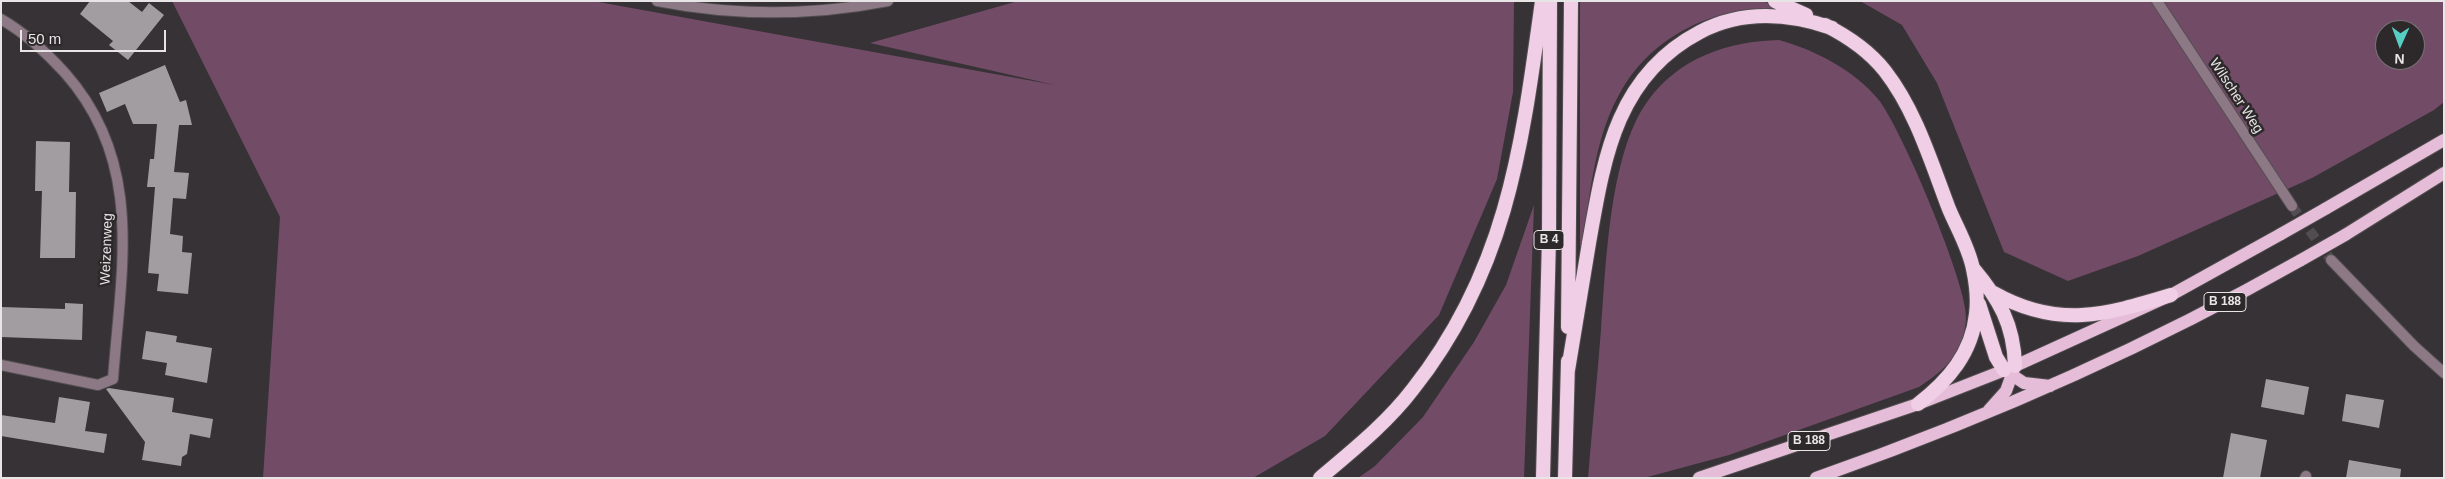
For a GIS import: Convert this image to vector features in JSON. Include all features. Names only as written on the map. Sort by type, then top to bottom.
[{"type":"highway","points":[[1320,478],[1368,438],[1413,390],[1451,335],[1482,276],[1504,214],[1521,144],[1542,1]]},
{"type":"highway","name":"B 4","points":[[1543,478],[1549,238],[1550,1]]},
{"type":"highway","name":"B 4","points":[[1565,478],[1568,370],[1571,1]]},
{"type":"highway","points":[[1775,1],[1832,28],[1869,55],[1898,88],[1912,114],[1973,267],[1977,296],[1996,358],[2011,371]]},
{"type":"highway","points":[[1568,370],[1606,155],[1626,104],[1645,75],[1660,58],[1682,41],[1708,28],[1733,20],[1758,16],[1784,16],[1811,21],[1832,28]]},
{"type":"highway","points":[[1973,267],[1994,293],[2011,332],[2011,371]]},
{"type":"highway","points":[[1994,293],[2015,305],[2035,312],[2060,315],[2112,311],[2170,295]]},
{"type":"highway","points":[[1918,404],[1946,380],[1966,350],[1976,315],[1977,296]]},
{"type":"main road","name":"B 188","points":[[1699,478],[2011,371],[2170,295],[2281,234],[2444,140]]},
{"type":"main road","name":"B 188","points":[[1816,478],[1984,415],[2148,342],[2345,235],[2444,173]]},
{"type":"main road","name":"B 188","points":[[1984,415],[1996,405],[2006,391],[2011,371]]},
{"type":"main road","points":[[2011,371],[2038,386],[2051,386]]},
{"type":"street","points":[[657,1],[732,12],[776,13],[826,11],[888,1]]},
{"type":"street","name":"Wilscher Weg","points":[[2157,1],[2292,206]]},
{"type":"street","name":"Weizenweg","points":[[1,19],[31,40],[56,63],[91,105],[111,152],[120,183],[124,232],[113,379],[98,385],[1,365]]},
{"type":"street","points":[[2331,260],[2414,346],[2444,373]]},
{"type":"shaded area","points":[[172,1],[593,1],[1055,85],[870,43],[1018,1],[1514,1],[1513,92],[1497,179],[1439,315],[1325,436],[1253,478],[263,478],[280,217]]},
{"type":"shaded area","points":[[1580,1],[1761,1],[1775,5],[1779,11],[1730,13],[1696,24],[1657,48],[1635,70],[1619,95],[1607,122],[1598,151],[1583,244],[1580,250]]},
{"type":"shaded area","points":[[1860,1],[2444,1],[2444,102],[2434,110],[2312,178],[2138,256],[2068,281],[2004,252],[1937,83],[1902,25]]},
{"type":"shaded area","points":[[1779,40],[1820,55],[1846,70],[1878,99],[1888,115],[1916,172],[1957,275],[1966,319],[1961,342],[1952,359],[1945,367],[1919,387],[1729,455],[1644,478],[1588,478],[1612,212],[1624,151],[1634,124],[1647,102],[1659,87],[1689,63],[1723,48],[1760,41]]},
{"type":"shaded area","points":[[1534,205],[1524,478],[1358,478],[1375,466],[1423,417],[1474,342],[1506,285]]},
{"type":"building","points":[[90,1],[128,1],[142,12],[149,3],[164,15],[128,60],[109,45],[113,41],[80,14]]},
{"type":"building","points":[[165,65],[180,102],[186,100],[192,125],[179,125],[174,172],[189,173],[186,199],[173,198],[170,234],[183,236],[182,252],[192,253],[188,294],[157,291],[159,274],[148,273],[155,187],[147,187],[150,159],[154,159],[157,124],[133,124],[125,104],[107,112],[99,93]]},
{"type":"building","points":[[36,141],[70,142],[69,192],[76,192],[75,258],[40,258],[42,191],[35,191]]},
{"type":"building","points":[[65,303],[83,304],[82,340],[1,337],[1,307],[65,309]]},
{"type":"building","points":[[146,331],[177,336],[176,342],[212,348],[207,383],[165,375],[167,363],[142,359]]},
{"type":"building","points":[[2266,379],[2309,387],[2304,415],[2261,407]]},
{"type":"building","points":[[106,389],[174,398],[172,412],[213,419],[210,438],[190,434],[187,454],[182,457],[181,466],[142,460],[145,442]]},
{"type":"building","points":[[2346,394],[2384,400],[2379,428],[2342,421]]},
{"type":"building","points":[[59,397],[90,402],[85,431],[107,434],[104,453],[1,436],[1,415],[55,423]]},
{"type":"building","points":[[2231,433],[2267,440],[2260,478],[2223,478]]},
{"type":"building","points":[[2349,460],[2401,469],[2400,478],[2346,478]]},
{"type":"tunnel","points":[[2292,206],[2331,260]]}]
